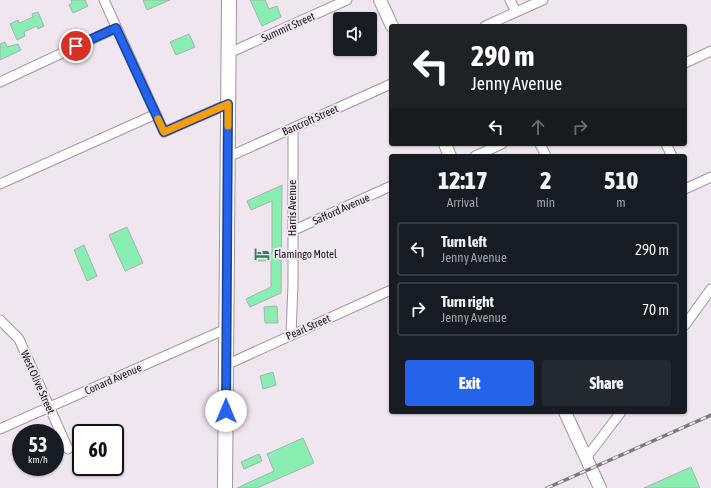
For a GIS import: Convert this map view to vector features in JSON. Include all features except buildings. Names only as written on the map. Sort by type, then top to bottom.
[{"type":"main road","points":[[225,488],[229,0]]},
{"type":"street","points":[[104,0],[164,132],[228,104]]},
{"type":"street","name":"Summit Street","points":[[229,53],[347,0]]},
{"type":"street","points":[[380,0],[391,24]]},
{"type":"street","points":[[510,0],[516,12]]},
{"type":"street","points":[[490,24],[543,0]]},
{"type":"street","points":[[0,82],[116,28]]},
{"type":"street","points":[[687,62],[711,51]]},
{"type":"street","name":"Bancroft Street","points":[[228,157],[389,85]]},
{"type":"street","points":[[0,184],[156,114]]},
{"type":"street","name":"Harris Avenue","points":[[291,335],[293,284],[293,128]]},
{"type":"street","points":[[480,154],[498,146]]},
{"type":"street","points":[[687,187],[711,177]]},
{"type":"street","name":"Safford Avenue","points":[[292,231],[389,187]]},
{"type":"street","points":[[687,322],[711,289]]},
{"type":"street","name":"Pearl Street","points":[[226,365],[389,291]]},
{"type":"street","name":"West Olive Street","points":[[0,320],[19,340],[68,449]]},
{"type":"street","name":"Conard Avenue","points":[[0,429],[226,329]]},
{"type":"street","points":[[567,414],[600,488]]},
{"type":"street","points":[[586,458],[620,414]]},
{"type":"railway","points":[[547,488],[711,415]]},
{"type":"slow traffic","points":[[158,119],[164,132],[228,104],[228,126]]},
{"type":"place","name":"Flamingo Motel","points":[[262,254]]},
{"type":"route","points":[[76,46],[116,28],[164,132],[228,104],[226,411]]}]
